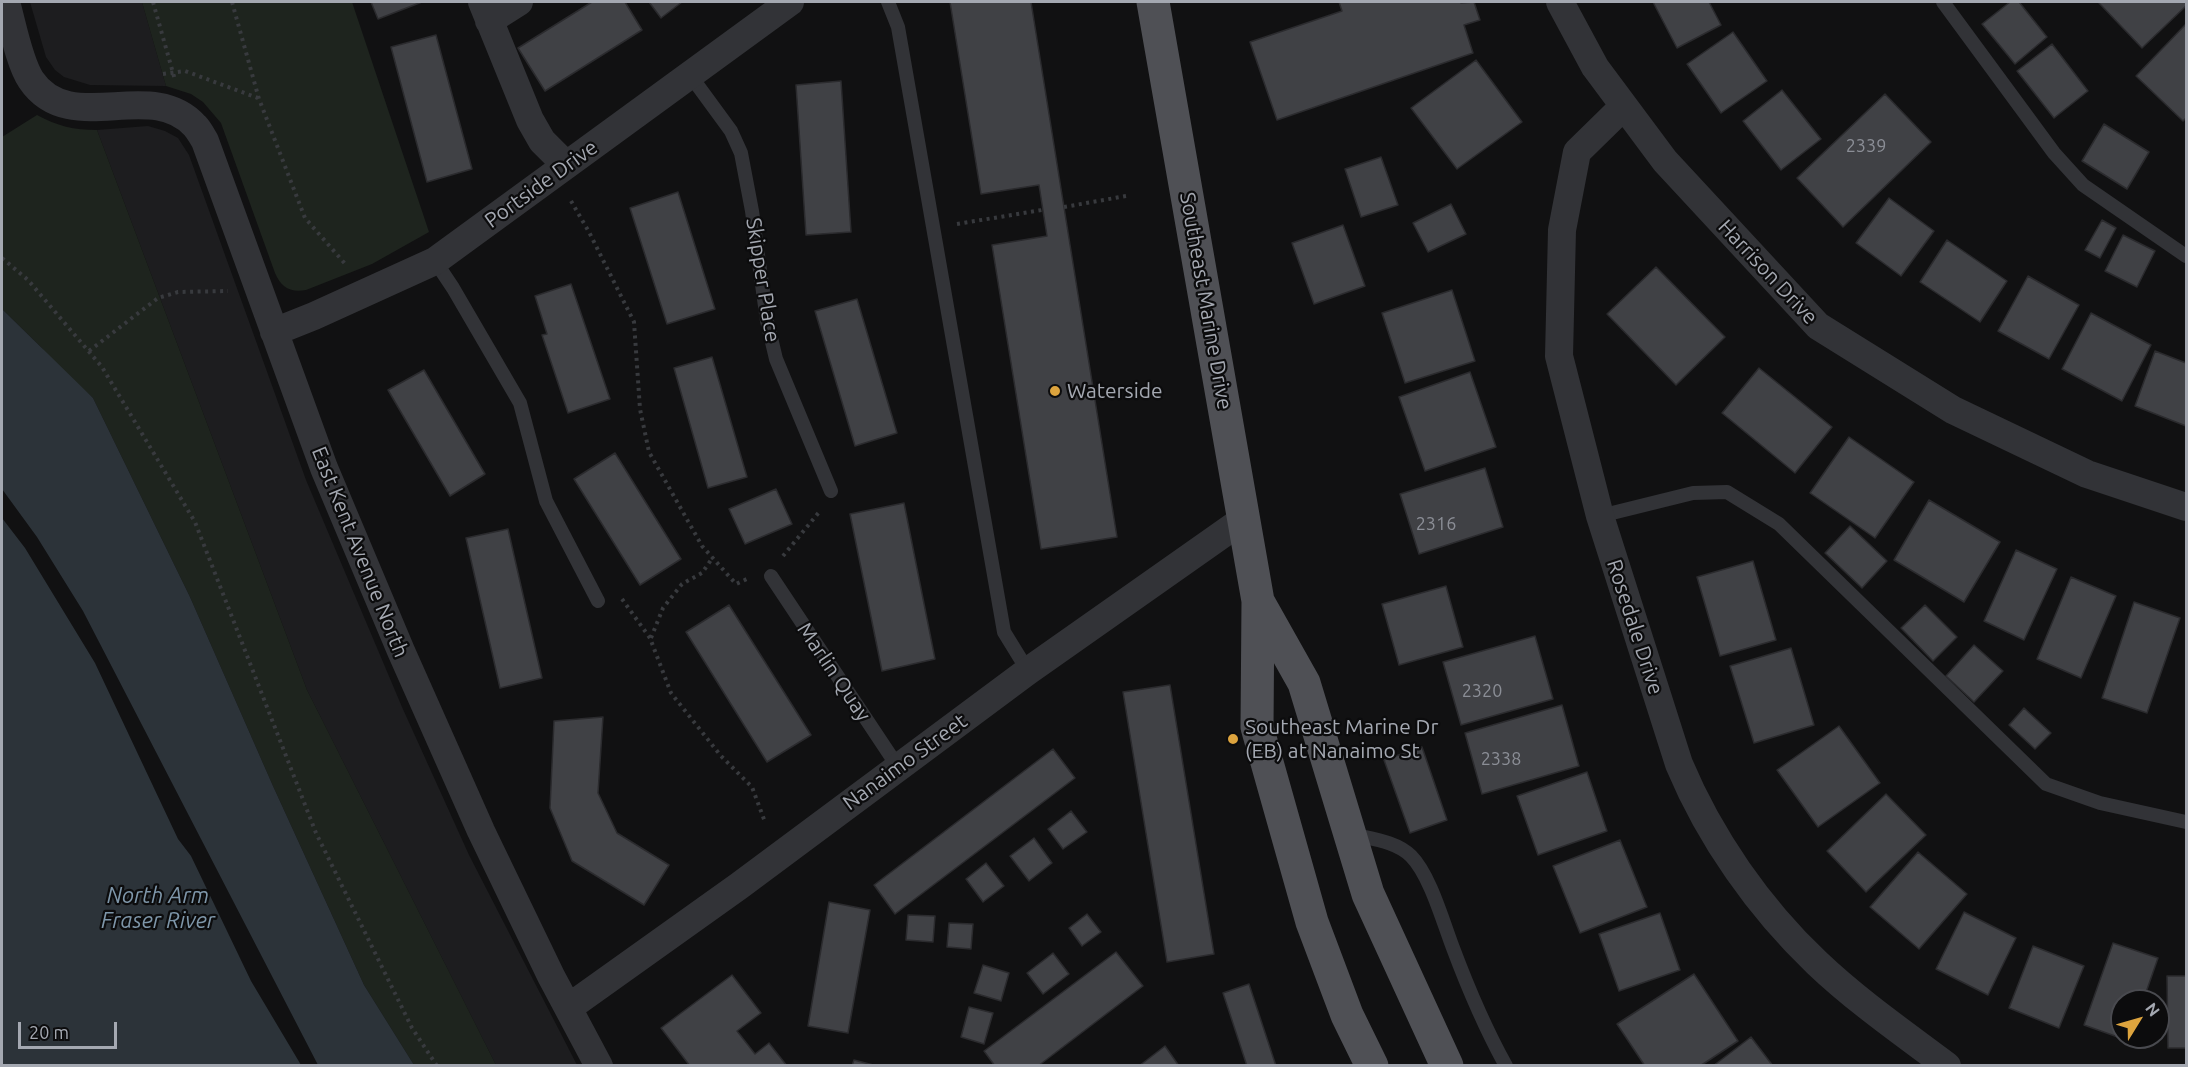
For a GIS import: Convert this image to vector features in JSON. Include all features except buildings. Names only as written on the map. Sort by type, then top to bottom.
[{"type":"main road","name":"Southeast Marine Drive","points":[[1153,2],[1258,602],[1257,727],[1312,922],[1347,1015],[1372,1065]]},
{"type":"main road","name":"Southeast Marine Drive","points":[[1258,602],[1304,683],[1368,894],[1447,1065]]},
{"type":"street","name":"East Kent Avenue North","points":[[6,2],[25,69],[37,88],[50,98],[72,107],[154,106],[179,113],[195,126],[205,141],[324,468],[401,651],[481,831],[568,1008],[599,1065]]},
{"type":"street","points":[[519,2],[486,11],[530,120],[542,141],[566,165]]},
{"type":"street","name":"Portside Drive","points":[[273,332],[314,316],[435,261],[790,2]]},
{"type":"street","name":"Harrison Drive","points":[[1560,2],[1595,67],[1665,161],[1818,326],[1953,410],[2087,474],[2187,507]]},
{"type":"street","name":"Rosedale Drive","points":[[1624,105],[1577,152],[1562,230],[1559,356],[1600,516],[1679,764],[1694,799],[1720,845],[1764,906],[1816,962],[1863,1003],[1947,1065]]},
{"type":"street","name":"Nanaimo Street","points":[[568,1008],[739,886],[1028,671],[1244,519]]},
{"type":"lane","points":[[888,2],[898,27],[1004,632],[1028,671]]},
{"type":"lane","points":[[1943,2],[2054,153],[2083,185],[2187,255]]},
{"type":"lane","name":"Skipper Place","points":[[690,75],[731,131],[741,153],[752,211],[767,321],[776,360],[831,491]]},
{"type":"lane","points":[[435,261],[520,403],[546,501],[598,601]]},
{"type":"lane","points":[[1600,516],[1693,493],[1728,492],[1779,524],[2046,784],[2100,803],[2187,822]]},
{"type":"lane","name":"Marlin Quay","points":[[771,576],[898,767]]},
{"type":"lane","points":[[1350,834],[1391,844],[1411,856],[1431,888],[1453,950],[1480,1014],[1506,1065]]},
{"type":"path","points":[[153,2],[177,89]]},
{"type":"path","points":[[232,2],[259,99],[305,218],[350,269]]},
{"type":"path","points":[[173,72],[185,71],[259,99]]},
{"type":"path","points":[[1064,207],[1126,196]]},
{"type":"path","points":[[571,201],[634,322],[640,409],[649,452],[702,546],[736,584],[756,575],[771,576],[785,552],[818,516],[831,491]]},
{"type":"path","points":[[932,228],[1042,210]]},
{"type":"path","points":[[2,258],[28,280],[102,367],[195,522],[316,833],[412,1028],[437,1065]]},
{"type":"path","points":[[89,351],[158,298],[178,292],[231,291]]},
{"type":"path","points":[[651,638],[663,608],[682,584],[702,573],[713,557]]},
{"type":"path","points":[[598,601],[617,592],[651,638],[671,693],[721,756],[752,787],[765,822]]},
{"type":"shaded area","points":[[30,2],[142,2],[166,86],[90,85],[64,77],[55,70],[46,57]]},
{"type":"shaded area","points":[[142,2],[352,2],[429,232],[372,264],[306,290],[295,291],[283,285],[275,273],[221,123],[203,102],[191,94],[166,86]]},
{"type":"shaded area","points":[[37,115],[66,127],[97,130],[307,690],[496,1065],[414,1065],[364,985],[190,597],[93,398],[2,318],[44,350],[2,309],[2,137]]},
{"type":"shaded area","points":[[148,126],[178,138],[189,155],[306,480],[402,707],[469,855],[577,1065],[496,1065],[307,690],[97,130]]},
{"type":"water","name":"North Arm Fraser River","points":[[2,309],[93,398],[190,597],[364,985],[414,1065],[2,1065]]},
{"type":"pier","points":[[2,489],[37,537],[83,611],[318,1065],[301,1065],[251,981],[191,856],[178,839],[95,663],[25,548],[2,518]]},
{"type":"place","name":"Waterside","points":[[1055,391]]},
{"type":"place","name":"Southeast Marine Dr (EB) at Nanaimo St","points":[[1233,739]]}]
